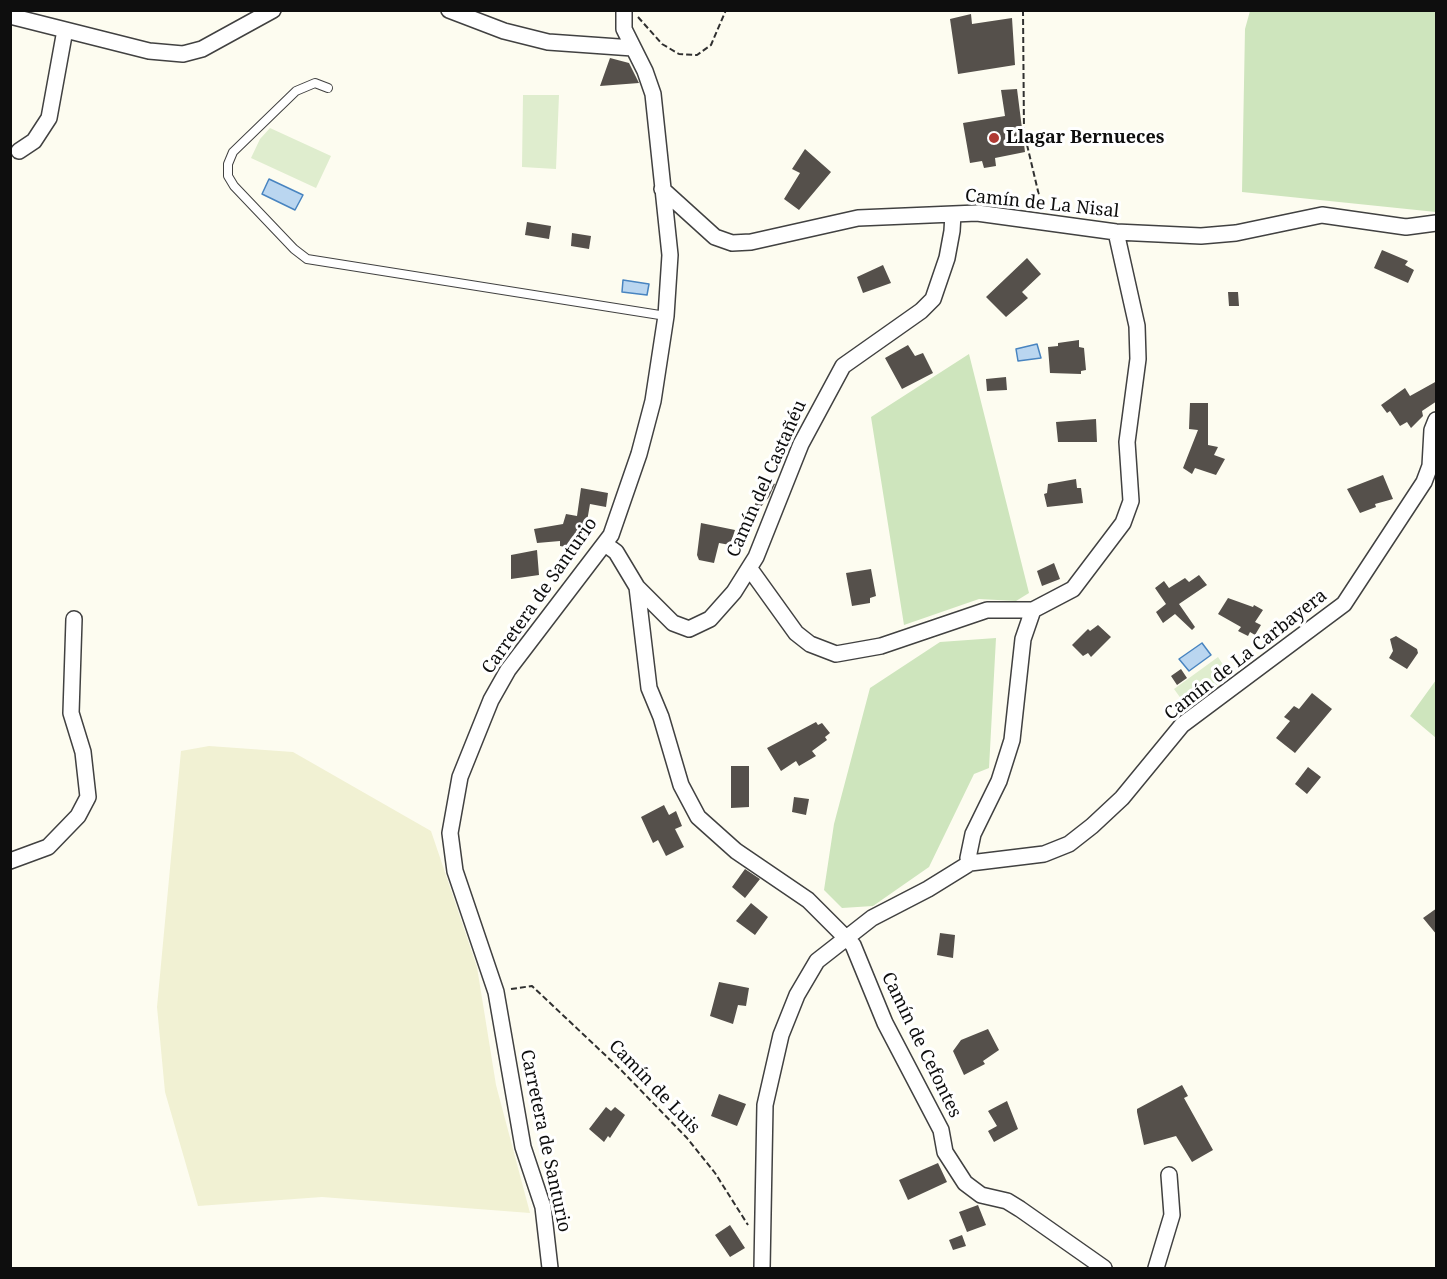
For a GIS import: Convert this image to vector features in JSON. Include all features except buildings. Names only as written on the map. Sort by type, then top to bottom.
[{"type":"street","points":[[10,16],[149,51],[183,54],[202,49],[273,10]]},
{"type":"street","points":[[449,10],[504,31],[548,42],[633,48]]},
{"type":"street","name":"Carretera de Santurio","points":[[550,1269],[543,1207],[523,1147],[496,992],[455,871],[450,833],[453,804],[491,700],[508,670],[605,544],[639,454],[653,400],[666,316],[670,255],[653,94],[645,71],[624,28],[624,10]]},
{"type":"street","points":[[19,151],[34,141],[49,118],[65,30]]},
{"type":"street","name":"Camín de La Nisal","points":[[662,189],[715,237],[732,243],[751,242],[858,218],[977,213],[1116,232],[1201,236],[1236,233],[1322,215],[1406,227],[1437,223]]},
{"type":"street","name":"Camín del Castañéu","points":[[605,544],[616,552],[637,587],[673,623],[689,629],[702,625],[715,615],[750,569],[801,444],[843,366],[921,311],[933,299],[947,258],[952,231],[952,214]]},
{"type":"street","points":[[750,569],[796,633],[810,644],[836,654],[881,646],[987,610],[1002,608],[1034,610],[1072,589],[1123,523],[1131,501],[1127,442],[1137,368],[1137,326],[1116,232]]},
{"type":"street","name":"Camín de La Carbayera","points":[[762,1269],[765,1105],[770,1074],[781,1035],[808,975],[817,961],[872,918],[928,890],[970,863],[1044,854],[1069,844],[1122,798],[1182,725],[1344,604],[1424,482],[1430,466],[1432,429],[1437,420]]},
{"type":"street","name":"Camín de Cefontes","points":[[637,587],[648,688],[661,717],[674,767],[687,800],[711,831],[808,900],[859,954],[885,1023],[941,1130],[947,1158],[965,1183],[981,1195],[1007,1201],[1020,1209],[1104,1269]]},
{"type":"street","points":[[970,863],[968,858],[973,834],[999,781],[1012,740],[1023,639],[1027,623],[1034,610]]},
{"type":"street","points":[[10,861],[48,847],[78,816],[88,796],[83,752],[71,713],[74,619]]},
{"type":"street","points":[[1156,1269],[1172,1215],[1169,1175]]},
{"type":"lane","points":[[328,88],[315,83],[296,91],[232,152],[228,164],[228,176],[234,186],[294,249],[308,259],[666,316]]},
{"type":"path","points":[[638,10],[643,25],[662,44],[679,54],[697,55],[711,45],[726,10]]},
{"type":"path","points":[[1023,10],[1024,132],[1045,222]]},
{"type":"path","name":"Camín de Luis","points":[[496,992],[532,986],[620,1068],[687,1138],[715,1173],[762,1249]]},
{"type":"green space","points":[[1250,11],[1436,11],[1436,212],[1242,192],[1245,29]]},
{"type":"green space","points":[[523,95],[559,95],[556,169],[522,167]]},
{"type":"green space","points":[[270,128],[331,156],[316,188],[251,158],[260,139]]},
{"type":"green space","points":[[969,354],[1029,593],[1016,601],[979,599],[904,625],[871,417]]},
{"type":"green space","points":[[996,638],[989,768],[974,774],[929,867],[873,906],[842,908],[824,890],[834,824],[870,688],[940,642]]},
{"type":"green space","points":[[1218,657],[1230,675],[1187,707],[1174,689]]},
{"type":"green space","points":[[1436,680],[1436,738],[1410,716]]},
{"type":"green space","points":[[209,746],[293,752],[431,831],[477,967],[496,1085],[530,1213],[322,1197],[198,1206],[165,1092],[157,1007],[181,751]]},
{"type":"water","points":[[269,179],[303,195],[295,210],[262,194]]},
{"type":"water","points":[[623,280],[649,284],[647,295],[622,292]]},
{"type":"water","points":[[1037,344],[1041,358],[1018,361],[1016,349]]},
{"type":"water","points":[[1202,643],[1211,655],[1189,671],[1179,659]]},
{"type":"place","name":"Llagar Bernueces","points":[[994,138]]}]
